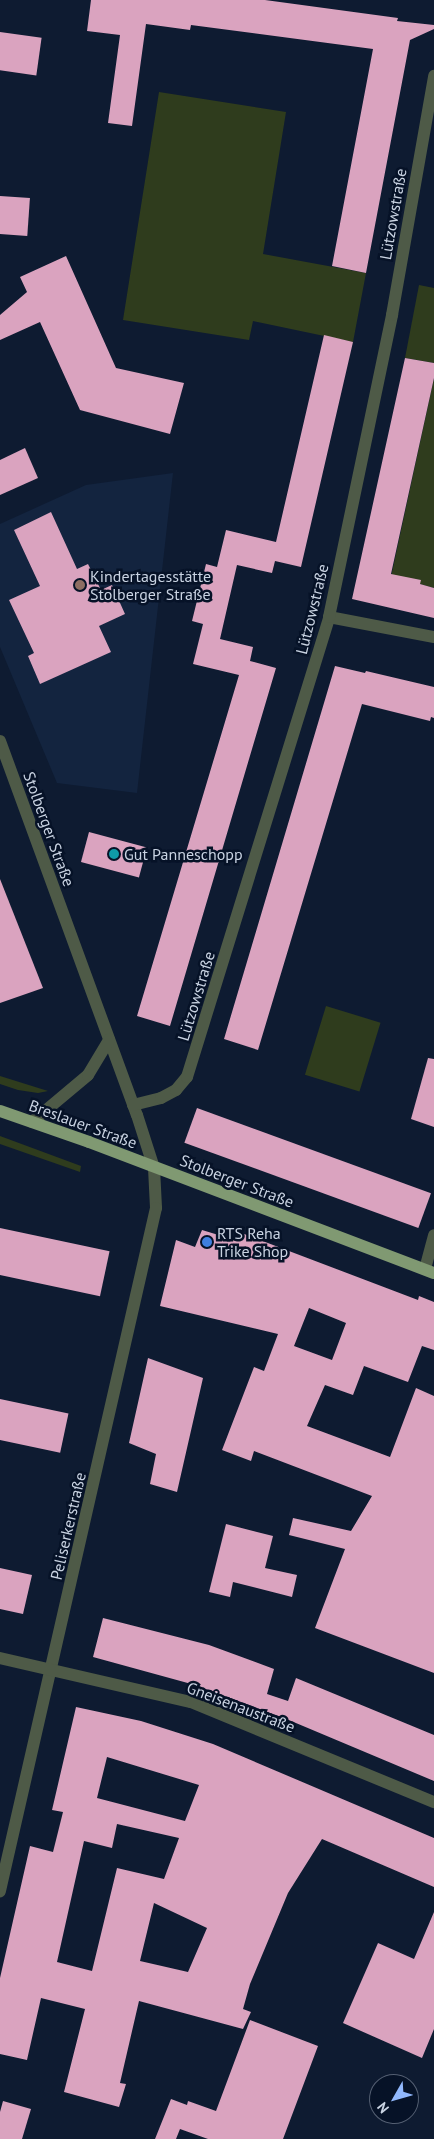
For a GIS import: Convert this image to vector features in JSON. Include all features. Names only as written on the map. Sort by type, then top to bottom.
[{"type":"main road","name":"Breslauer Straße","points":[[0,1111],[154,1168]]},
{"type":"main road","name":"Stolberger Straße","points":[[154,1168],[430,1271]]},
{"type":"street","name":"Lützowstraße","points":[[133,1105],[161,1098],[176,1090],[187,1077],[329,617],[392,315],[434,76]]},
{"type":"street","points":[[329,617],[434,637]]},
{"type":"street","name":"Stolberger Straße","points":[[0,741],[133,1105],[154,1168]]},
{"type":"street","points":[[32,1122],[88,1075],[109,1040]]},
{"type":"street","name":"Peliserkerstraße","points":[[0,1891],[155,1221],[154,1168]]},
{"type":"street","points":[[430,1271],[434,1235]]},
{"type":"street","name":"Gneisenaustraße","points":[[0,1658],[191,1702],[434,1802]]},
{"type":"shaded area","name":"Kindertagesstätte Stolberger Straße","points":[[173,473],[137,793],[57,783],[0,647],[0,524],[86,485]]},
{"type":"green space","points":[[159,92],[286,112],[263,254],[366,273],[353,342],[253,321],[249,340],[123,320]]},
{"type":"green space","points":[[419,285],[434,288],[434,363],[405,358]]},
{"type":"green space","points":[[434,378],[434,588],[420,584],[420,580],[391,577]]},
{"type":"green space","points":[[326,1006],[381,1023],[359,1092],[305,1075]]},
{"type":"green space","points":[[0,1076],[48,1091],[38,1093],[18,1090],[0,1084]]},
{"type":"green space","points":[[0,1136],[81,1166],[80,1172],[0,1144]]},
{"type":"building","points":[[91,0],[265,0],[398,18],[397,21],[434,25],[434,29],[410,40],[366,273],[332,266],[373,49],[191,25],[190,30],[146,24],[132,126],[108,123],[120,35],[87,31]]},
{"type":"building","points":[[0,32],[42,38],[36,75],[0,70]]},
{"type":"building","points":[[0,196],[30,198],[27,236],[0,234]]},
{"type":"building","points":[[66,256],[116,368],[184,383],[170,434],[80,410],[40,322],[0,340],[0,315],[27,292],[20,277]]},
{"type":"building","points":[[324,335],[353,342],[301,567],[275,561],[272,573],[237,565],[220,639],[253,647],[250,661],[276,668],[170,1026],[137,1016],[239,675],[193,664],[203,624],[192,621],[206,564],[217,567],[226,530],[276,542]]},
{"type":"building","points":[[405,358],[434,363],[434,378],[391,574],[421,580],[420,584],[434,588],[434,618],[352,599]]},
{"type":"building","points":[[25,448],[38,478],[0,495],[0,460]]},
{"type":"building","points":[[51,512],[77,569],[88,564],[101,590],[112,585],[125,614],[99,626],[111,652],[40,684],[28,656],[34,653],[9,600],[40,586],[14,530]]},
{"type":"building","points":[[335,666],[365,673],[366,671],[434,687],[434,718],[431,717],[430,721],[362,704],[258,1050],[224,1039]]},
{"type":"building","name":"Gut Panneschopp","points":[[89,832],[147,848],[139,877],[81,862]]},
{"type":"building","points":[[0,879],[43,988],[0,1003]]},
{"type":"building","points":[[428,1058],[434,1059],[434,1127],[411,1119]]},
{"type":"building","points":[[197,1108],[431,1193],[418,1228],[184,1143]]},
{"type":"building","points":[[0,1228],[110,1251],[100,1296],[0,1275]]},
{"type":"building","points":[[202,1230],[235,1240],[239,1232],[418,1300],[419,1296],[434,1302],[434,1350],[422,1346],[408,1382],[364,1366],[353,1395],[325,1385],[307,1426],[390,1457],[416,1388],[434,1396],[434,1673],[315,1628],[345,1549],[289,1535],[293,1518],[351,1531],[372,1496],[254,1451],[251,1461],[222,1450],[254,1367],[264,1371],[278,1334],[160,1306],[176,1240],[195,1247]],"holes":[[[309,1308],[346,1323],[332,1360],[294,1346]]]},
{"type":"building","points":[[148,1358],[203,1378],[177,1492],[150,1484],[156,1454],[129,1443]]},
{"type":"building","points":[[0,1399],[68,1414],[60,1453],[0,1440]]},
{"type":"building","points":[[226,1524],[273,1536],[265,1568],[297,1575],[292,1597],[233,1582],[230,1597],[209,1592]]},
{"type":"building","points":[[0,1568],[32,1575],[23,1614],[0,1609]]},
{"type":"building","points":[[103,1618],[209,1645],[274,1669],[267,1694],[288,1701],[296,1678],[434,1735],[434,1781],[284,1718],[195,1685],[93,1657]]},
{"type":"building","points":[[76,1707],[141,1721],[213,1744],[434,1838],[434,1887],[322,1839],[288,1893],[250,1984],[243,2009],[251,2012],[243,2029],[139,2001],[120,2083],[126,2084],[119,2107],[64,2092],[85,2009],[41,1998],[27,2060],[0,2054],[0,1978],[30,1846],[53,1852],[63,1812],[52,1810]],"holes":[[[107,1757],[199,1785],[185,1821],[97,1798]],[[117,1824],[179,1838],[164,1879],[117,1868],[92,1971],[57,1962],[84,1841],[112,1848]],[[154,1903],[207,1928],[188,1972],[140,1961]]]},
{"type":"building","points":[[434,1912],[434,2029],[422,2058],[343,2023],[378,1943],[414,1959]]},
{"type":"building","points":[[250,2020],[318,2046],[283,2139],[208,2139],[180,2129],[176,2139],[155,2139],[171,2099],[187,2105],[188,2101],[216,2111]]},
{"type":"building","points":[[3,2101],[31,2109],[22,2139],[0,2139],[0,2112]]},
{"type":"place","name":"Kindertagesstätte Stolberger Straße","points":[[80,585]]},
{"type":"place","name":"Gut Panneschopp","points":[[114,854]]},
{"type":"place","name":"RTS Reha Trike Shop","points":[[207,1242]]}]
